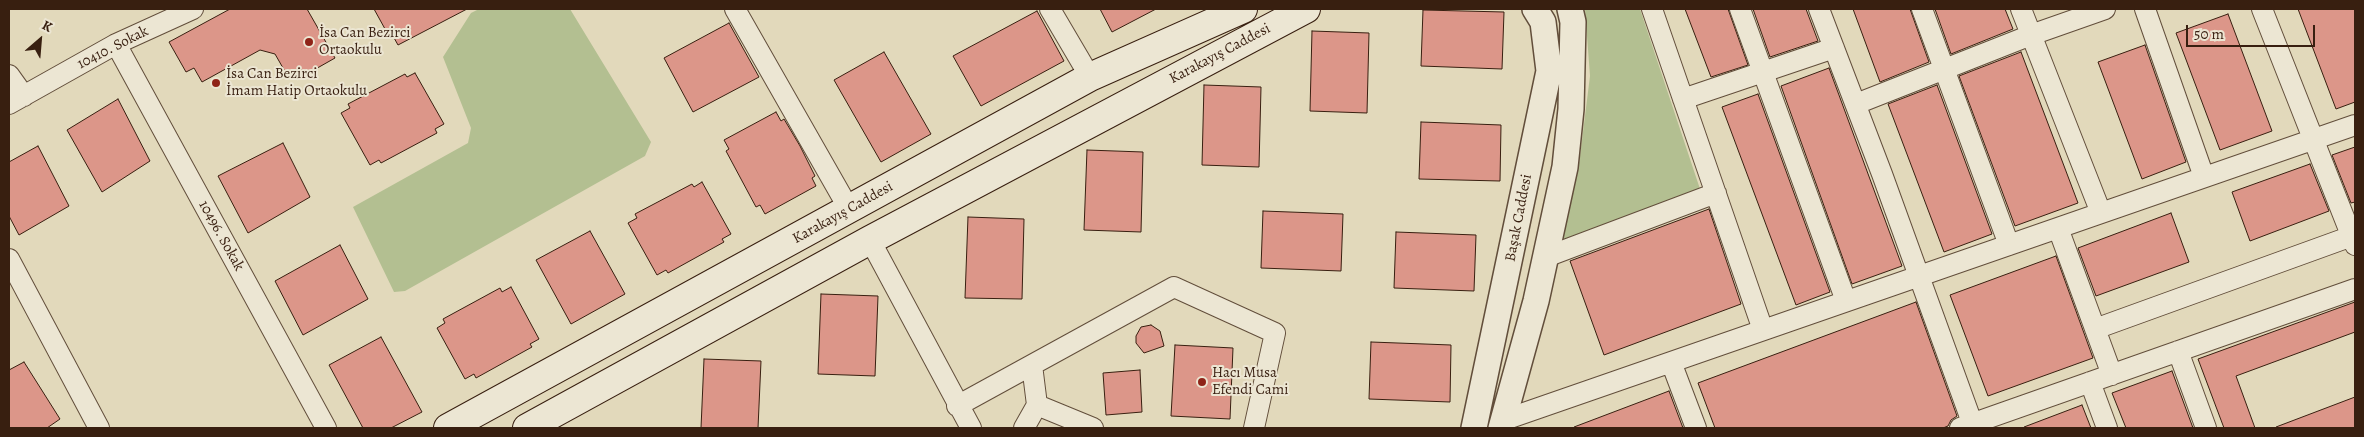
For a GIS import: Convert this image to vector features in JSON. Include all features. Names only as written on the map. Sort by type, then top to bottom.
[{"type":"main road","name":"Karakayış Caddesi","points":[[448,428],[1090,77],[1243,9]]},
{"type":"main road","name":"Karakayış Caddesi","points":[[527,428],[870,240],[1306,9]]},
{"type":"street","name":"10410. Sokak","points":[[16,100],[116,44],[193,9]]},
{"type":"street","points":[[735,9],[849,209]]},
{"type":"street","points":[[1050,9],[1090,77]]},
{"type":"street","name":"Başak Caddesi","points":[[1474,428],[1549,71],[1543,22],[1535,9]]},
{"type":"street","points":[[1502,424],[1546,257],[1565,167],[1571,109],[1573,22],[1570,9]]},
{"type":"street","points":[[1652,9],[1763,330]]},
{"type":"street","points":[[1740,9],[1846,301]]},
{"type":"street","points":[[1819,9],[1919,276],[1969,427],[2112,374],[2355,289]]},
{"type":"street","points":[[1922,9],[2009,245]]},
{"type":"street","points":[[2021,9],[2100,213]]},
{"type":"street","points":[[1856,104],[2031,35],[2105,9]]},
{"type":"street","points":[[2145,9],[2204,177]]},
{"type":"street","points":[[2095,329],[2353,240],[2262,9]]},
{"type":"street","name":"10496. Sokak","points":[[116,44],[326,428]]},
{"type":"street","points":[[1683,98],[1834,48]]},
{"type":"street","points":[[9,75],[16,100]]},
{"type":"street","points":[[1502,424],[1671,362],[2355,125]]},
{"type":"street","points":[[1546,257],[1716,193]]},
{"type":"street","points":[[2058,228],[2112,374]]},
{"type":"street","points":[[870,240],[957,406],[971,428]]},
{"type":"street","points":[[9,259],[99,428]]},
{"type":"street","points":[[957,406],[1174,287],[1275,333],[1254,428]]},
{"type":"street","points":[[2178,351],[2206,428]]},
{"type":"street","points":[[1671,362],[1696,428]]},
{"type":"street","points":[[1024,428],[1037,405],[1032,365]]},
{"type":"street","points":[[2090,382],[2107,428]]},
{"type":"street","points":[[1037,405],[1093,428]]},
{"type":"green space","points":[[479,9],[570,9],[651,142],[645,156],[405,291],[394,292],[353,207],[468,143],[471,128],[443,57],[471,13]]},
{"type":"green space","points":[[1585,9],[1640,9],[1700,189],[1562,240],[1579,164],[1590,76]]},
{"type":"building","points":[[230,9],[307,9],[335,58],[305,75],[300,68],[287,75],[275,54],[260,50],[202,82],[194,68],[186,72],[169,42]]},
{"type":"building","points":[[374,9],[467,9],[398,45],[393,36],[390,38]]},
{"type":"building","points":[[1100,9],[1156,9],[1112,32]]},
{"type":"building","points":[[1685,9],[1728,9],[1748,65],[1711,77]]},
{"type":"building","points":[[1753,9],[1806,9],[1818,41],[1770,57]]},
{"type":"building","points":[[1853,9],[1910,9],[1929,62],[1880,82]]},
{"type":"building","points":[[1935,9],[2005,9],[2013,29],[1951,54]]},
{"type":"building","points":[[2298,9],[2355,9],[2355,102],[2336,109]]},
{"type":"building","points":[[1423,10],[1504,12],[1502,69],[1421,66]]},
{"type":"building","points":[[1037,11],[1064,61],[981,106],[953,56]]},
{"type":"building","points":[[2228,14],[2272,131],[2220,150],[2176,33]]},
{"type":"building","points":[[729,23],[759,77],[693,112],[664,58]]},
{"type":"building","points":[[1312,31],[1369,33],[1367,113],[1310,111]]},
{"type":"building","points":[[2145,45],[2186,162],[2142,179],[2098,62]]},
{"type":"building","points":[[884,52],[931,134],[881,162],[834,80]]},
{"type":"building","points":[[2021,52],[2078,203],[2015,226],[1959,76]]},
{"type":"building","points":[[1829,68],[1902,266],[1852,284],[1781,86]]},
{"type":"building","points":[[415,73],[444,124],[435,129],[437,133],[381,163],[379,160],[370,165],[341,113],[350,108],[348,104],[405,74],[407,77]]},
{"type":"building","points":[[1204,85],[1261,87],[1259,167],[1202,165]]},
{"type":"building","points":[[1937,85],[1992,234],[1944,252],[1888,104]]},
{"type":"building","points":[[1758,94],[1830,292],[1796,305],[1722,107]]},
{"type":"building","points":[[118,99],[150,161],[102,192],[67,130]]},
{"type":"building","points":[[776,112],[781,121],[784,119],[800,146],[815,176],[812,178],[816,186],[765,214],[760,205],[756,207],[726,151],[729,149],[724,140]]},
{"type":"building","points":[[1421,122],[1501,125],[1500,181],[1419,179]]},
{"type":"building","points":[[283,143],[310,197],[248,233],[218,176]]},
{"type":"building","points":[[38,146],[69,206],[19,235],[9,216],[9,162]]},
{"type":"building","points":[[2355,147],[2355,202],[2351,203],[2332,155]]},
{"type":"building","points":[[1087,150],[1143,152],[1141,232],[1084,230]]},
{"type":"building","points":[[2310,164],[2329,211],[2250,241],[2232,192]]},
{"type":"building","points":[[702,182],[731,234],[722,239],[724,242],[668,273],[666,270],[657,275],[628,223],[637,218],[635,214],[692,184],[694,187]]},
{"type":"building","points":[[1709,209],[1741,304],[1604,355],[1570,261]]},
{"type":"building","points":[[1263,211],[1343,214],[1341,271],[1261,268]]},
{"type":"building","points":[[2171,213],[2189,262],[2096,296],[2078,248]]},
{"type":"building","points":[[968,217],[1024,219],[1022,299],[965,298]]},
{"type":"building","points":[[590,231],[625,294],[571,324],[536,260]]},
{"type":"building","points":[[1396,232],[1476,235],[1474,291],[1394,288]]},
{"type":"building","points":[[340,245],[368,299],[303,335],[275,281]]},
{"type":"building","points":[[2056,256],[2093,358],[1988,396],[1950,295]]},
{"type":"building","points":[[511,287],[539,339],[530,344],[532,347],[476,378],[474,374],[465,379],[437,328],[445,323],[443,319],[500,288],[502,292]]},
{"type":"building","points":[[821,294],[878,296],[875,376],[818,374]]},
{"type":"building","points":[[1916,302],[1957,416],[1951,420],[1948,426],[1943,428],[1715,428],[1698,383]]},
{"type":"building","points":[[2355,302],[2355,332],[2236,376],[2255,428],[2224,428],[2198,359]]},
{"type":"building","points":[[1151,325],[1160,331],[1164,346],[1144,353],[1136,343],[1136,336],[1141,327]]},
{"type":"building","points":[[381,337],[422,412],[391,428],[363,428],[329,365]]},
{"type":"building","points":[[1371,342],[1451,345],[1450,402],[1369,399]]},
{"type":"building","name":"Hacı Musa Efendi Cami","points":[[1175,345],[1233,348],[1230,419],[1171,416]]},
{"type":"building","points":[[704,359],[761,361],[758,428],[701,428]]},
{"type":"building","points":[[24,362],[60,419],[47,428],[9,428],[9,370]]},
{"type":"building","points":[[1140,370],[1142,412],[1106,415],[1103,373]]},
{"type":"building","points":[[2172,371],[2193,428],[2126,428],[2112,393]]},
{"type":"building","points":[[1669,391],[1683,428],[1574,428],[1574,427]]},
{"type":"building","points":[[2355,397],[2355,428],[2276,428],[2276,427]]},
{"type":"building","points":[[2082,405],[2091,428],[2024,428],[2024,427]]},
{"type":"place","name":"İsa Can Bezirci Ortaokulu","points":[[309,42]]},
{"type":"place","name":"İsa Can Bezirci İmam Hatip Ortaokulu","points":[[216,83]]},
{"type":"place","name":"Hacı Musa Efendi Cami","points":[[1202,382]]}]
